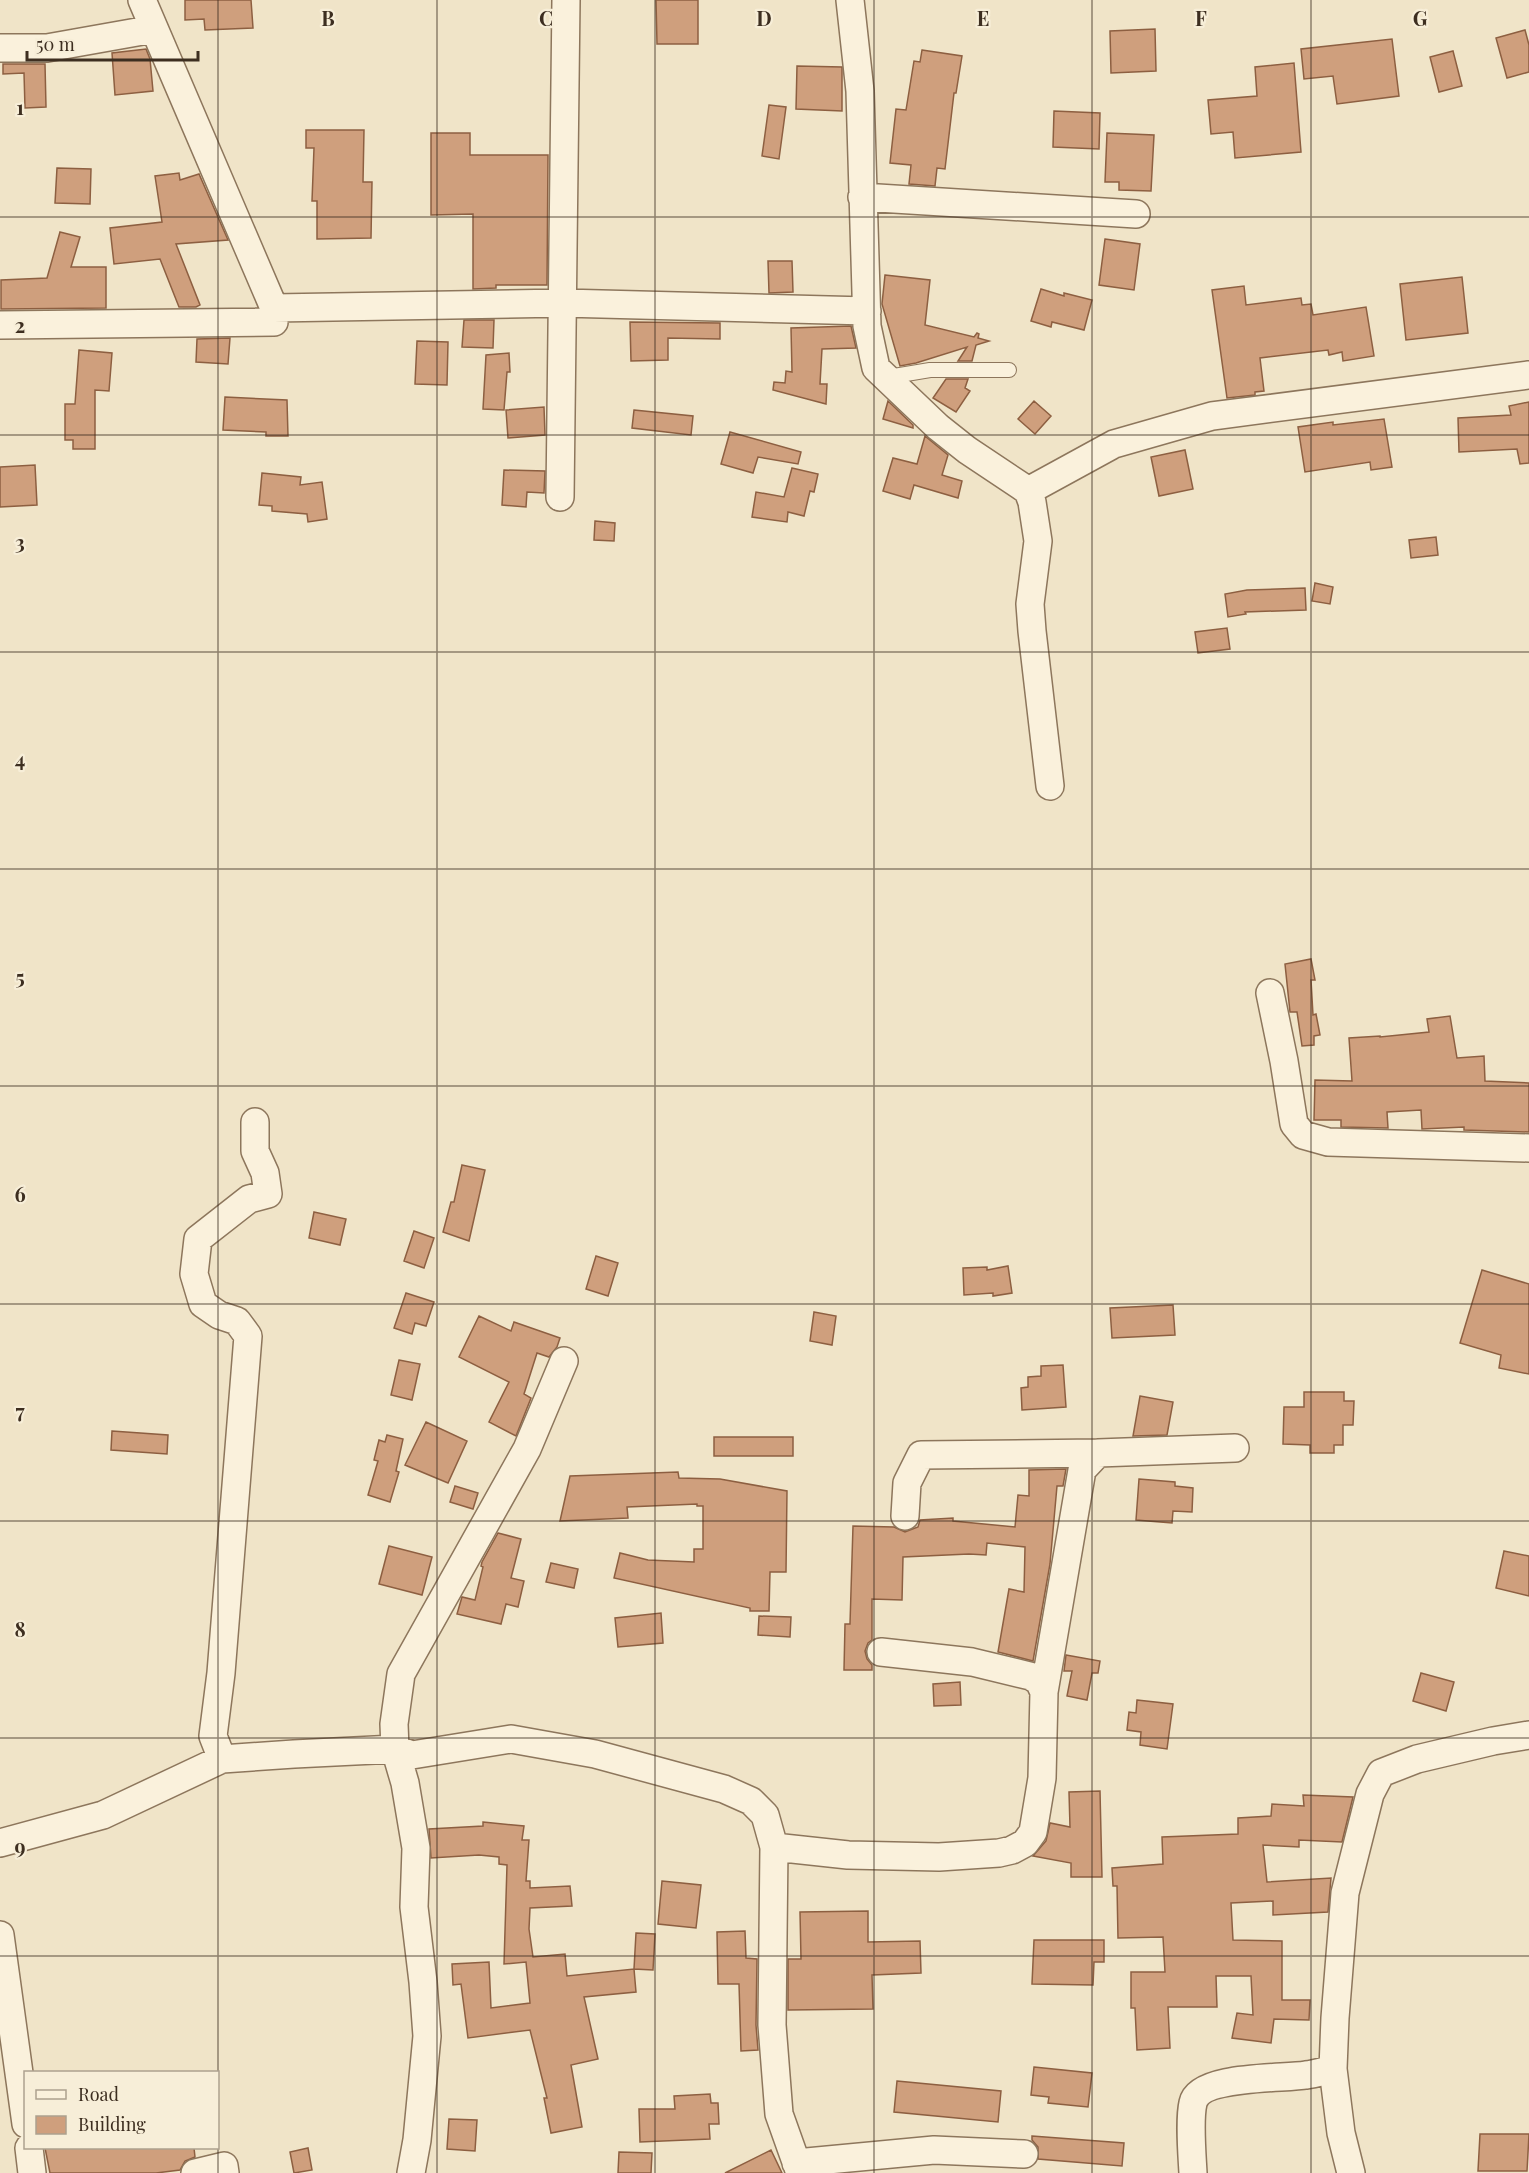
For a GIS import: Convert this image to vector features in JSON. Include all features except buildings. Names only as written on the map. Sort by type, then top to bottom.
[{"type":"street","points":[[0,325],[274,322],[274,308],[142,0]]},
{"type":"street","points":[[560,497],[566,0]]},
{"type":"street","points":[[850,0],[860,91],[867,326],[876,368],[938,427],[967,450],[1028,491],[1038,540],[1030,604],[1032,631],[1050,786]]},
{"type":"street","points":[[0,48],[47,48],[154,29]]},
{"type":"street","points":[[862,197],[1136,214]]},
{"type":"street","points":[[274,308],[563,303],[867,311]]},
{"type":"street","points":[[1028,491],[1114,444],[1212,416],[1529,375]]},
{"type":"street","points":[[1270,993],[1294,1124],[1303,1135],[1328,1142],[1529,1148]]},
{"type":"street","points":[[222,1759],[213,1736],[221,1673],[248,1336],[237,1321],[219,1316],[203,1304],[194,1274],[198,1239],[249,1199],[268,1194],[265,1173],[255,1151],[255,1122]]},
{"type":"street","points":[[411,2173],[417,2140],[427,2036],[414,1907],[416,1848],[405,1783],[395,1749],[394,1724],[401,1674],[528,1449],[564,1360]]},
{"type":"street","points":[[904,1516],[907,1483],[921,1455],[1098,1453],[1235,1448]]},
{"type":"street","points":[[774,1846],[848,1855],[939,1857],[1012,1850],[1025,1843],[1033,1832],[1042,1778],[1044,1692],[1082,1470],[1098,1453]]},
{"type":"street","points":[[881,1652],[983,1664],[1030,1676],[1039,1681],[1044,1692]]},
{"type":"street","points":[[1351,2173],[1341,2133],[1333,2069],[1346,1893],[1370,1794],[1382,1773],[1417,1759],[1529,1735]]},
{"type":"street","points":[[0,1843],[103,1815],[222,1759],[395,1749],[412,1755],[511,1739],[595,1754],[724,1789],[751,1801],[765,1815],[774,1846],[772,2025],[779,2114],[798,2168],[934,2150],[1023,2154]]},
{"type":"street","points":[[0,1935],[24,2109]]},
{"type":"street","points":[[1193,2173],[1193,2101],[1202,2090],[1236,2081],[1305,2076],[1333,2069]]},
{"type":"street","points":[[29,2149],[32,2173]]},
{"type":"street","points":[[195,2173],[224,2166],[225,2173]]},
{"type":"lane","points":[[888,377],[930,370],[1009,370]]}]
